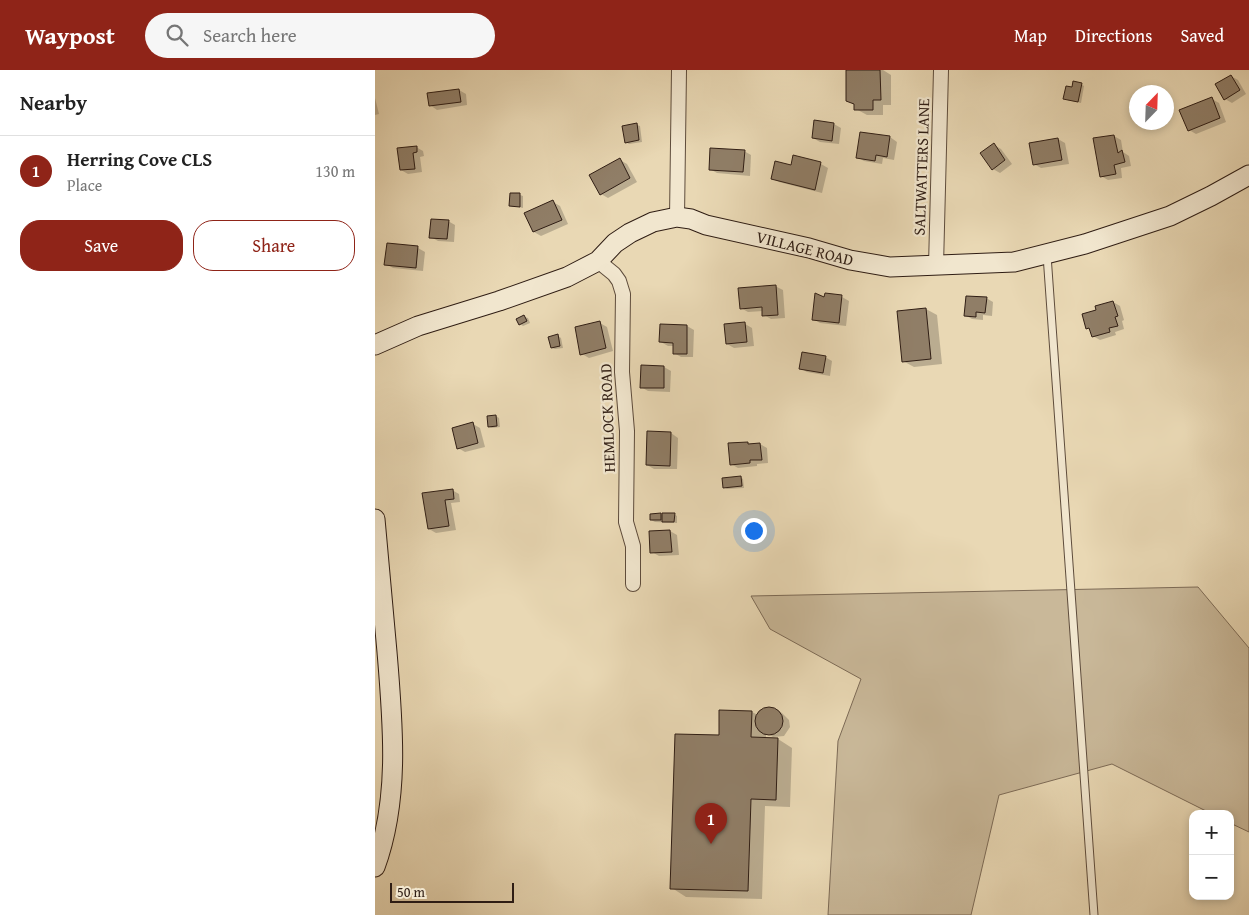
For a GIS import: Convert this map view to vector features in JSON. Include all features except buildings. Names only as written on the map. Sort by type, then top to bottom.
[{"type":"street","points":[[677,217],[679,70]]},
{"type":"street","name":"SALTWATTERS LANE","points":[[935,266],[941,70]]},
{"type":"street","name":"VILLAGE ROAD","points":[[375,345],[418,326],[534,290],[567,277],[598,261],[615,244],[631,233],[653,222],[677,217],[691,218],[706,225],[809,248],[850,260],[890,267],[1015,262],[1047,255],[1128,231],[1170,216],[1249,175]]},
{"type":"street","name":"HEMLOCK ROAD","points":[[598,261],[614,274],[619,281],[623,294],[622,372],[627,431],[626,522],[633,546],[633,584]]},
{"type":"street","points":[[375,519],[393,731],[389,810],[383,845],[375,867]]},
{"type":"lane","points":[[1047,255],[1093,915]]},
{"type":"shaded area","points":[[1198,587],[1249,648],[1249,832],[1234,825],[1234,810],[1204,810],[1112,764],[999,795],[971,915],[828,915],[838,741],[861,679],[770,629],[751,596]]},
{"type":"place","name":"Herring Cove CLS","points":[[711,844]]}]
